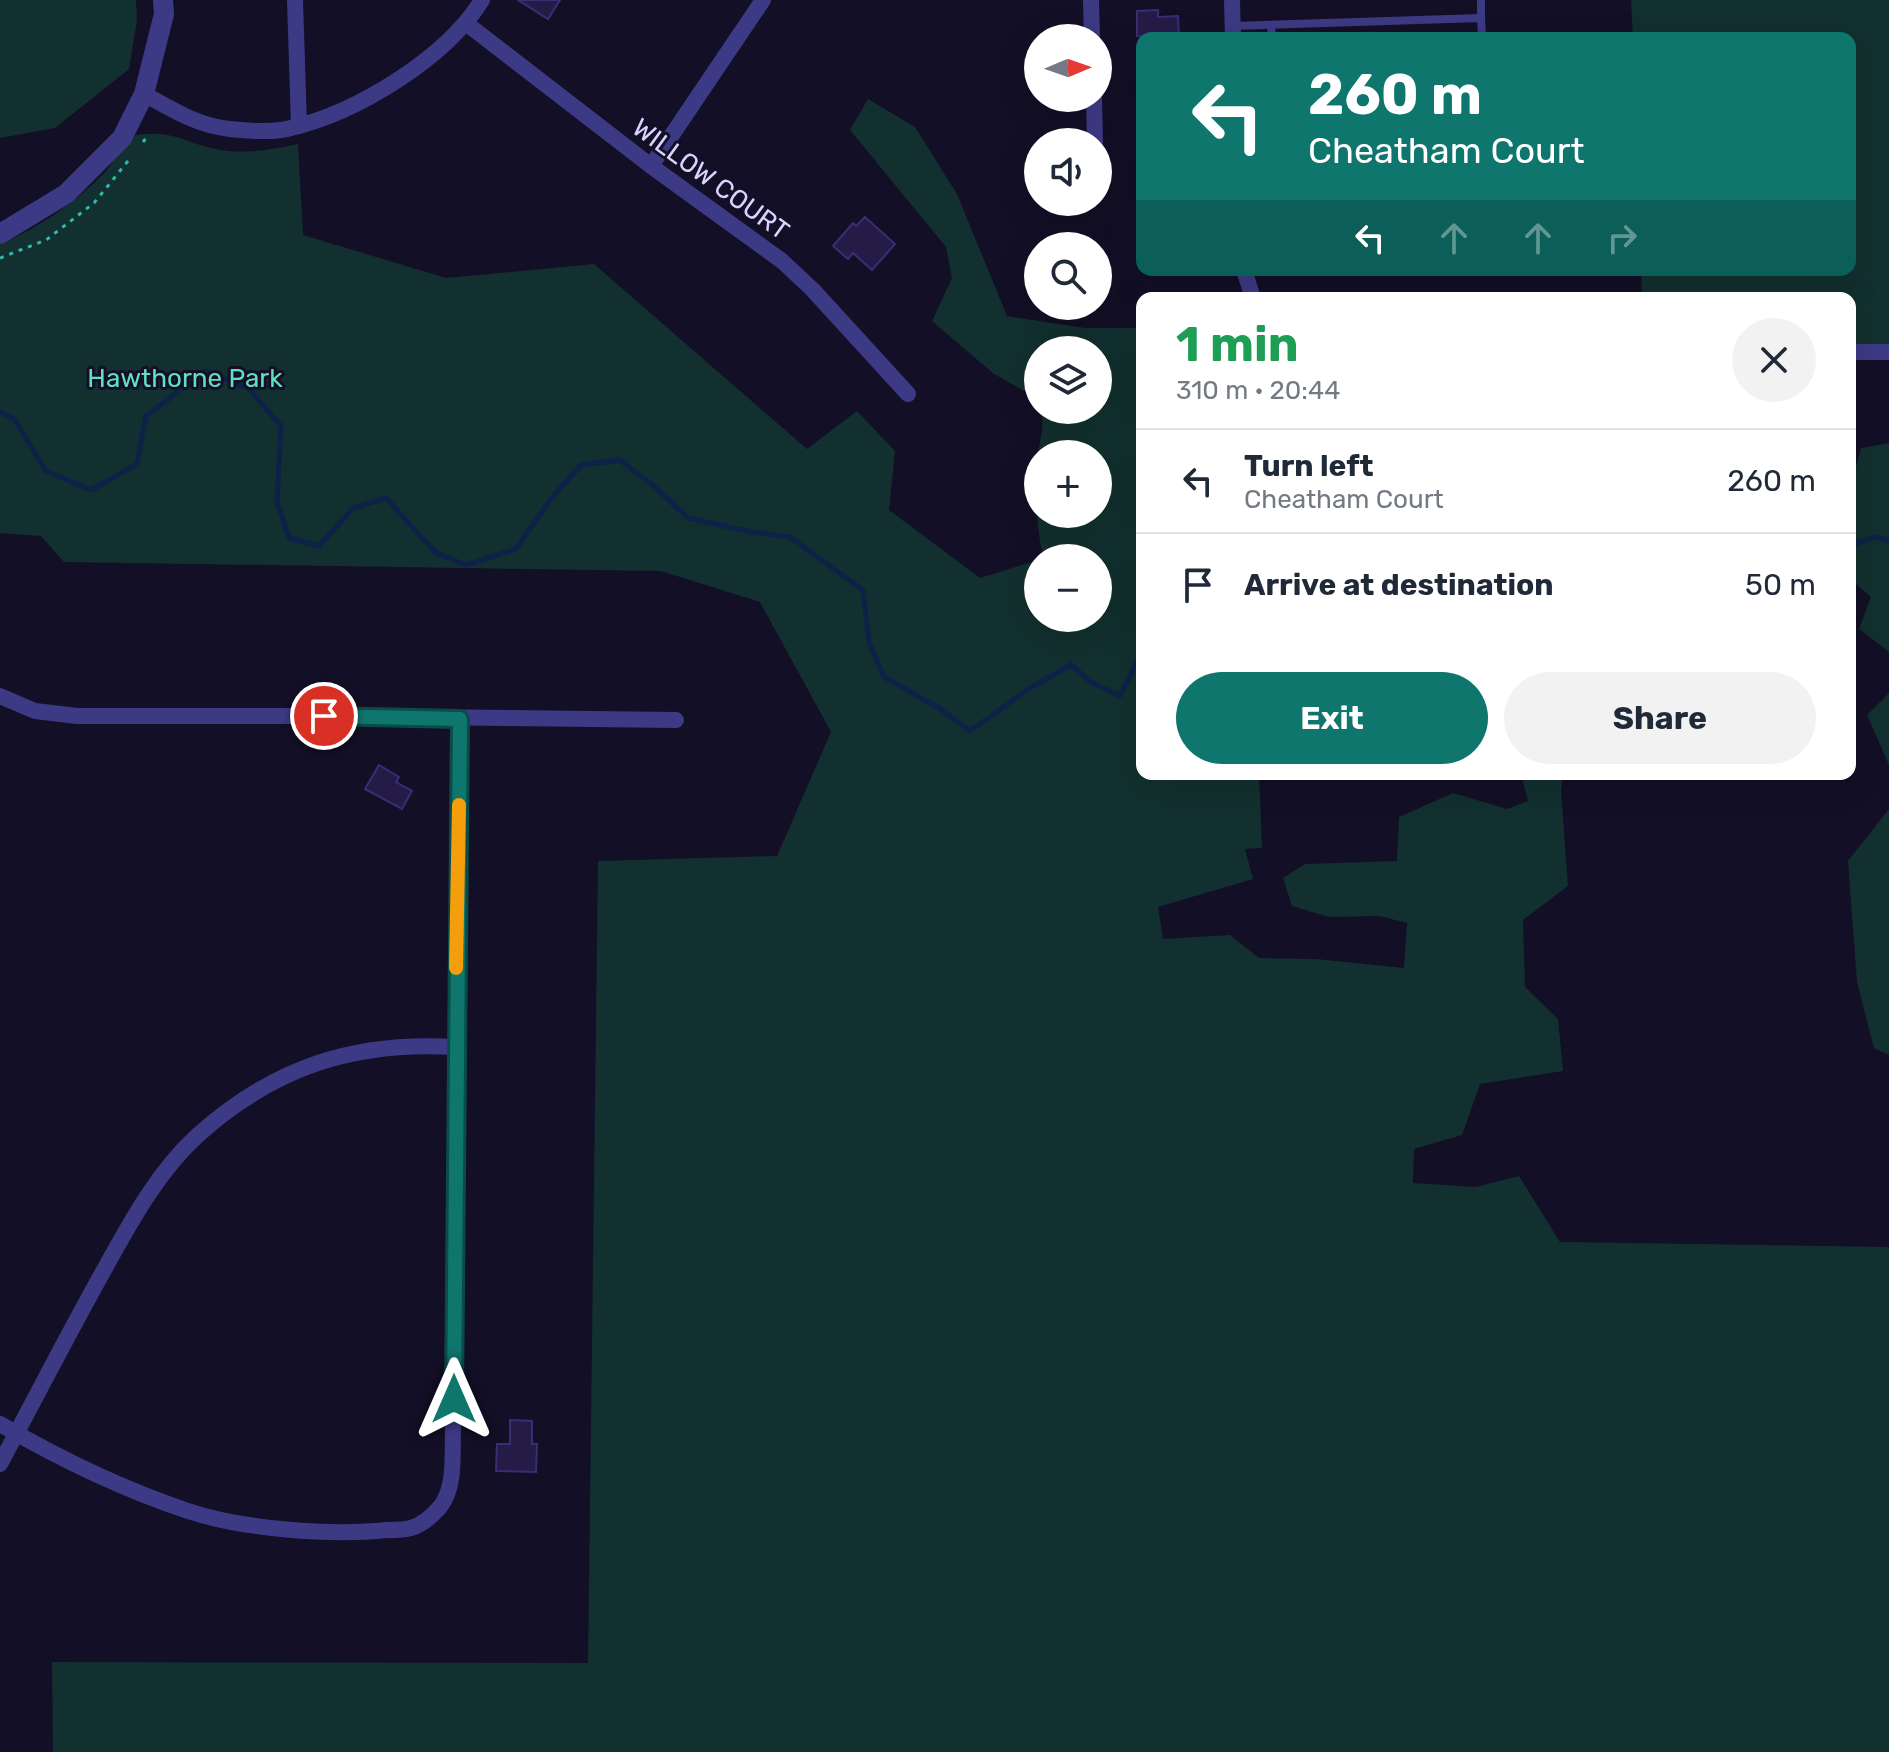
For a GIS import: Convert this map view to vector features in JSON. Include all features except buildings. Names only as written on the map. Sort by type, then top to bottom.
[{"type":"street","points":[[0,234],[66,194],[122,138],[144,94],[164,14],[163,0]]},
{"type":"street","points":[[295,0],[299,126]]},
{"type":"street","points":[[144,94],[189,118],[228,129],[288,129],[299,126],[341,113],[428,58],[467,24],[482,0]]},
{"type":"street","points":[[651,166],[763,0]]},
{"type":"street","points":[[1091,0],[1092,24]]},
{"type":"street","points":[[1232,0],[1233,32]]},
{"type":"street","name":"WILLOW COURT","points":[[467,24],[651,166],[782,261],[812,289],[908,394]]},
{"type":"street","points":[[1856,352],[1889,352]]},
{"type":"street","points":[[0,696],[35,711],[77,716],[676,720]]},
{"type":"street","points":[[0,1424],[79,1467],[191,1512],[258,1525],[331,1533],[411,1528],[424,1522],[442,1505],[450,1484],[452,1457],[460,719]]},
{"type":"street","points":[[0,1464],[130,1223],[162,1176],[197,1136],[257,1091],[297,1069],[355,1051],[415,1045],[455,1047]]},
{"type":"lane","points":[[1481,0],[1482,32]]},
{"type":"lane","points":[[1233,32],[1271,25],[1481,18]]},
{"type":"lane","points":[[1271,25],[1272,32]]},
{"type":"green space","points":[[0,0],[136,0],[137,20],[129,69],[55,128],[0,138]]},
{"type":"green space","points":[[1631,0],[1889,0],[1889,345],[1856,344],[1856,292],[1642,292],[1641,276],[1856,276],[1856,32],[1633,32]]},
{"type":"green space","name":"Hawthorne Park","points":[[868,99],[915,127],[957,194],[1007,316],[1085,328],[1136,328],[1136,780],[1259,780],[1262,848],[1245,849],[1253,879],[1158,907],[1163,939],[1230,935],[1259,958],[1316,959],[1404,968],[1407,923],[1379,916],[1329,917],[1292,906],[1283,878],[1305,864],[1397,861],[1399,817],[1453,793],[1507,809],[1528,801],[1523,780],[1562,780],[1568,886],[1523,920],[1525,987],[1558,1019],[1563,1071],[1480,1084],[1462,1135],[1414,1149],[1413,1183],[1476,1187],[1519,1176],[1560,1242],[1889,1247],[1889,1752],[53,1752],[52,1662],[588,1663],[598,861],[777,856],[831,732],[760,602],[661,571],[64,562],[41,536],[0,533],[0,244],[66,207],[104,173],[130,136],[160,134],[215,149],[238,151],[298,144],[303,235],[446,278],[594,264],[807,449],[857,411],[895,451],[889,510],[980,578],[1024,564],[1024,632],[1112,632],[1112,544],[1041,544],[1039,528],[1112,528],[1112,440],[1040,440],[1042,424],[1112,424],[1112,336],[1024,336],[1024,391],[994,374],[932,321],[952,278],[946,247],[850,130]]},
{"type":"green space","points":[[1889,443],[1889,652],[1859,629],[1871,597],[1856,584],[1856,466],[1861,448]]},
{"type":"green space","points":[[1889,693],[1889,765],[1867,715]]},
{"type":"green space","points":[[1889,809],[1889,1055],[1874,1048],[1857,982],[1848,861]]},
{"type":"waterway","points":[[0,412],[14,419],[46,471],[91,490],[137,464],[146,416],[206,371],[248,388],[281,426],[277,501],[289,538],[319,546],[353,508],[386,498],[436,553],[466,565],[516,549],[550,500],[581,465],[620,460],[688,518],[790,537],[863,590],[869,642],[884,677],[939,708],[970,731],[1030,688],[1071,665],[1091,682],[1120,696],[1136,664]]},
{"type":"waterway","points":[[1856,543],[1876,537],[1889,541]]},
{"type":"slow traffic","points":[[456,968],[459,805]]},
{"type":"route","points":[[324,716],[460,719],[454,1399]]}]
